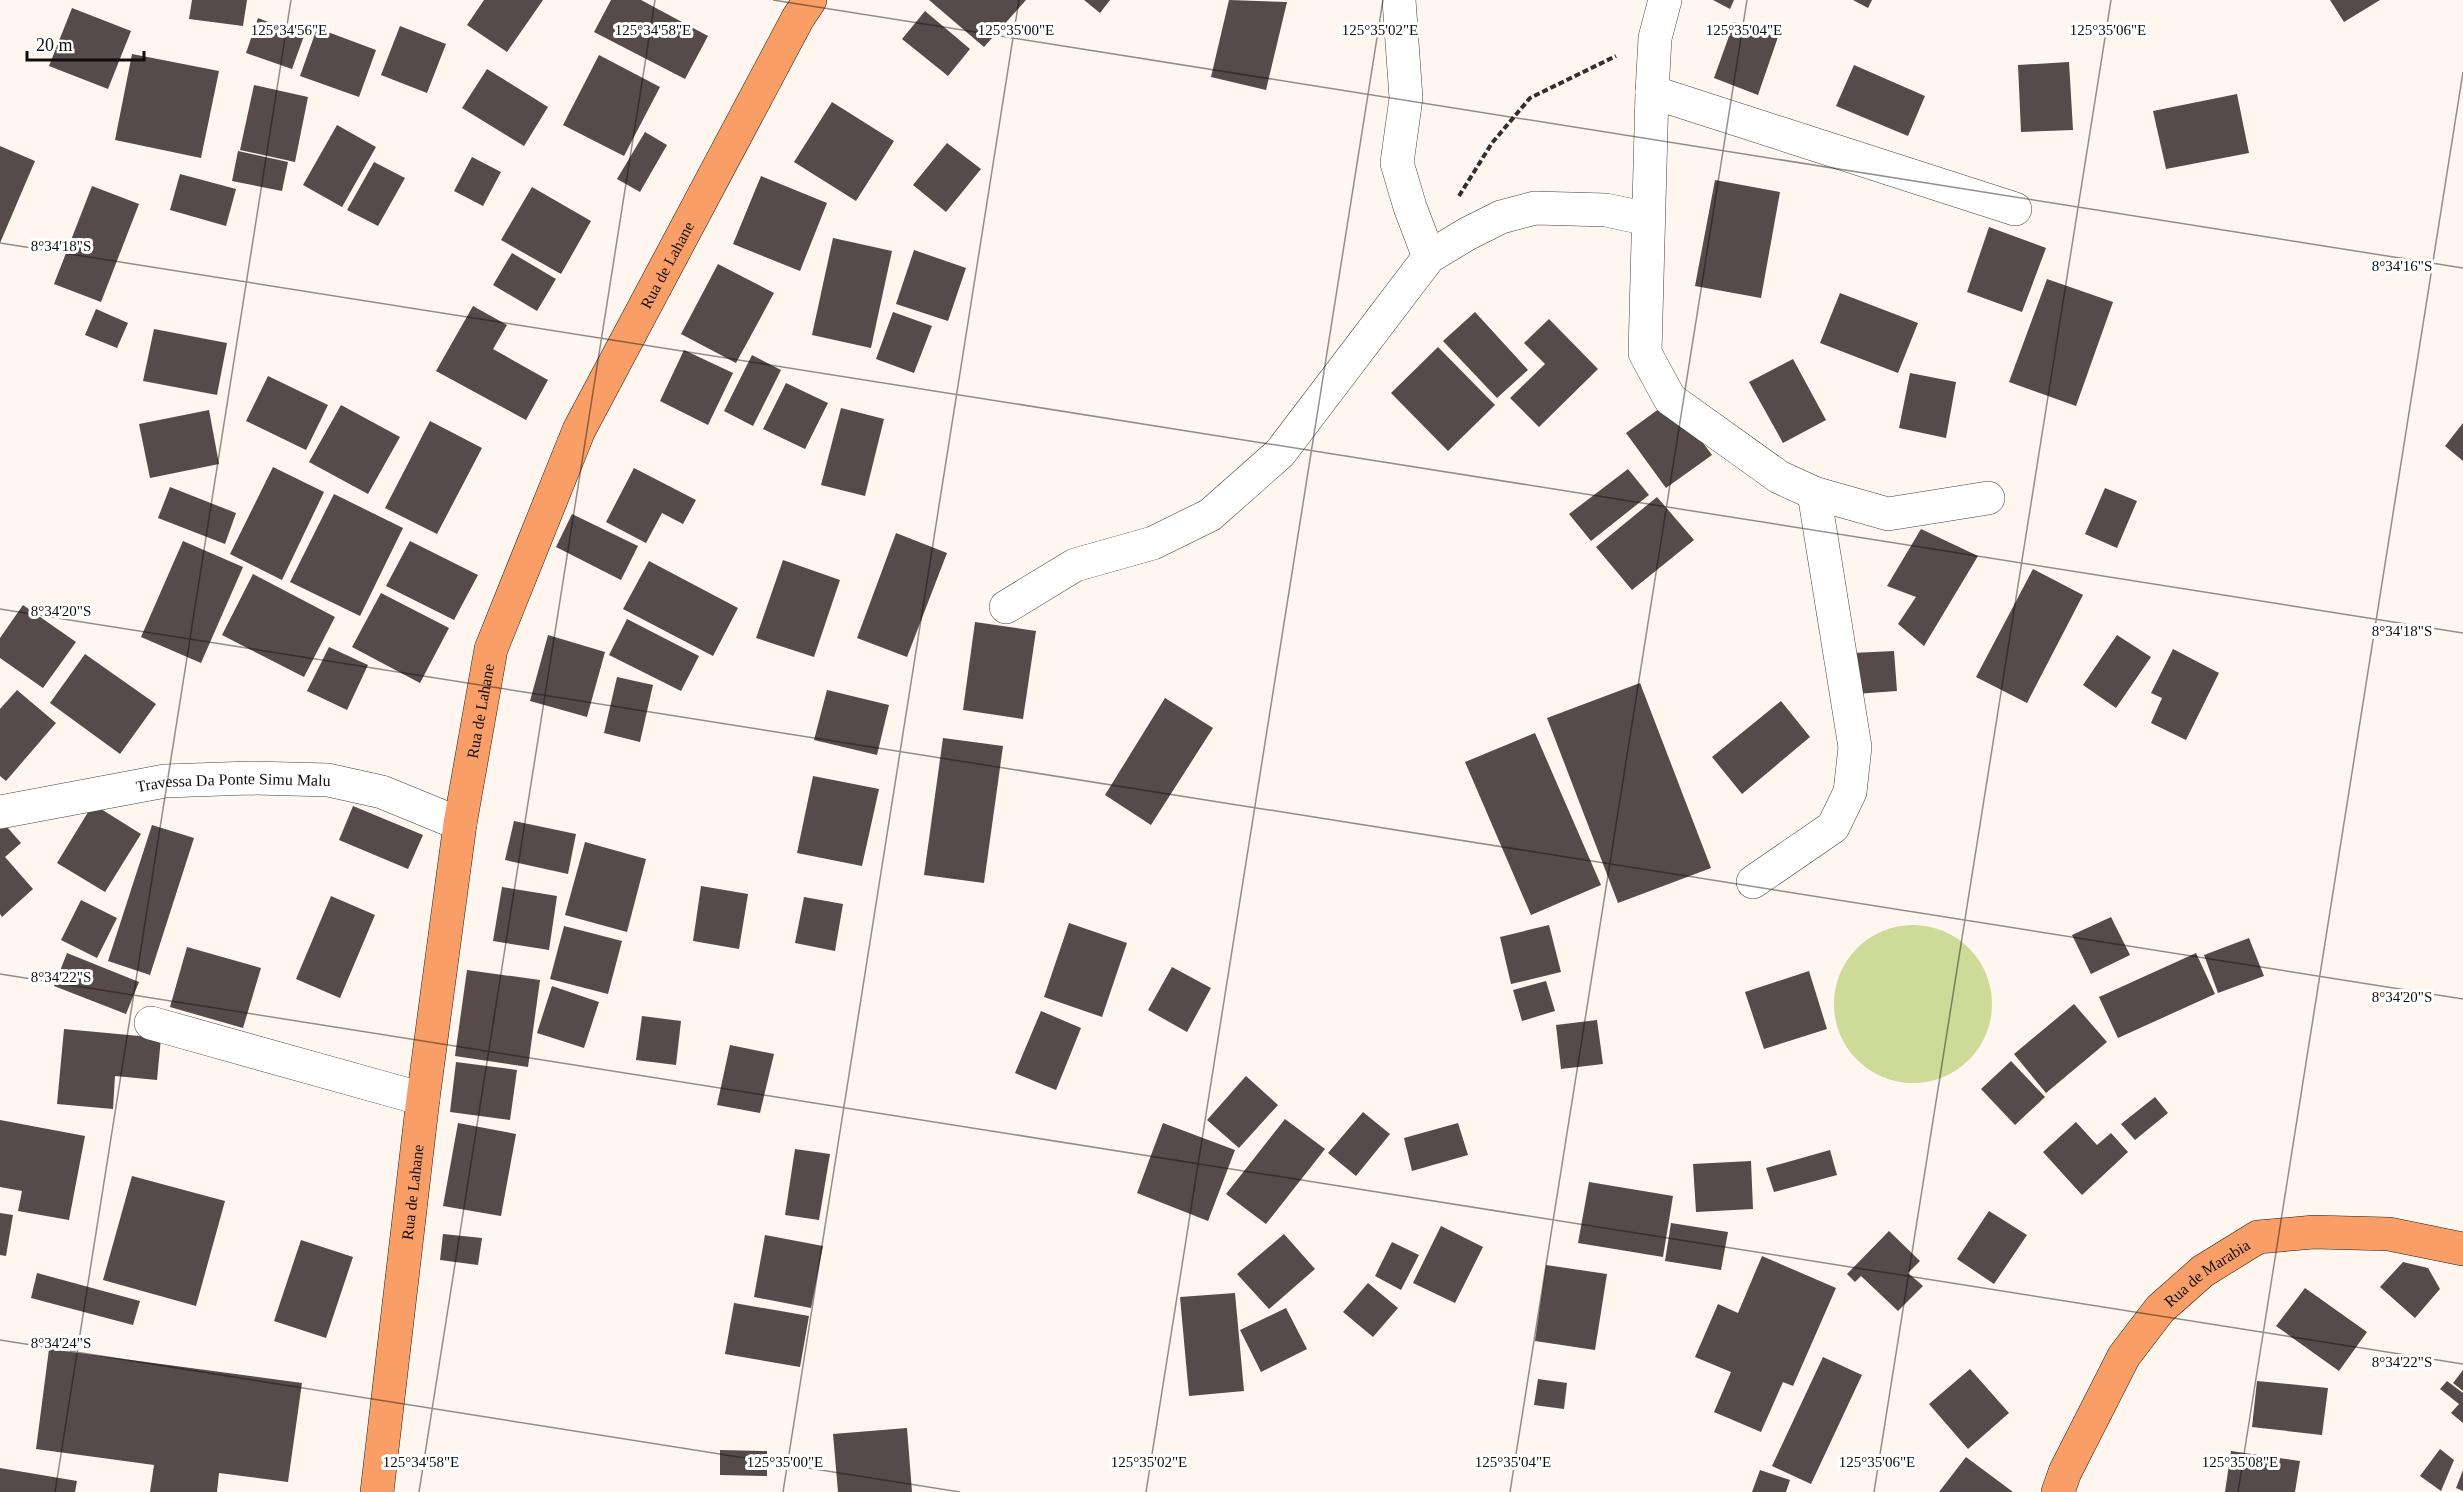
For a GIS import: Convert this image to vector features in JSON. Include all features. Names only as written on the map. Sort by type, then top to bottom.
[{"type":"main road","name":"Rua de Lahane","points":[[377,1492],[423,1099],[460,824],[491,650],[579,430],[798,18],[810,0]]},
{"type":"main road","name":"Rua de Marabia","points":[[2058,1492],[2065,1472],[2124,1356],[2160,1309],[2203,1271],[2258,1237],[2314,1232],[2389,1234],[2463,1250]]},
{"type":"street","points":[[1399,0],[1406,98],[1397,163],[1410,207],[1429,257]]},
{"type":"street","points":[[1665,0],[1655,38],[1645,353],[1670,399],[1779,477],[1814,493],[1888,514],[1988,498]]},
{"type":"street","points":[[1652,92],[2014,209]]},
{"type":"street","points":[[1006,607],[1075,565],[1153,543],[1210,515],[1280,453],[1429,257],[1467,234],[1501,217],[1535,207],[1606,210],[1648,219]]},
{"type":"street","points":[[1753,882],[1833,827],[1850,792],[1855,747],[1814,493]]},
{"type":"street","name":"Travessa Da Ponte Simu Malu","points":[[0,812],[165,781],[306,779],[328,780],[382,792],[460,824]]},
{"type":"street","points":[[150,1023],[423,1099]]},
{"type":"path","points":[[1455,203],[1492,143],[1530,98],[1582,71],[1655,38]]},
{"type":"green space","points":[[1913,925],[1928,926],[1943,931],[1957,938],[1969,948],[1979,960],[1986,974],[1991,989],[1991,1019],[1986,1034],[1979,1048],[1969,1060],[1957,1070],[1943,1077],[1928,1082],[1913,1083],[1898,1082],[1883,1077],[1869,1070],[1857,1060],[1847,1048],[1840,1034],[1835,1019],[1834,1004],[1835,989],[1840,974],[1847,960],[1857,948],[1869,938],[1883,931],[1898,926]]},
{"type":"building","points":[[192,0],[247,0],[243,26],[189,19]]},
{"type":"building","points":[[484,0],[543,0],[507,52],[467,25]]},
{"type":"building","points":[[611,0],[641,0],[708,36],[685,79],[594,32]]},
{"type":"building","points":[[929,0],[1026,0],[984,47]]},
{"type":"building","points":[[1084,0],[1110,0],[1100,13]]},
{"type":"building","points":[[1229,0],[1287,2],[1266,90],[1211,77]]},
{"type":"building","points":[[1713,0],[1734,0],[1730,9]]},
{"type":"building","points":[[1853,0],[1872,0],[1868,8]]},
{"type":"building","points":[[2330,0],[2380,0],[2344,22]]},
{"type":"building","points":[[72,8],[131,31],[108,89],[49,66]]},
{"type":"building","points":[[925,11],[970,49],[948,76],[902,39]]},
{"type":"building","points":[[258,18],[304,36],[292,69],[246,53]]},
{"type":"building","points":[[1734,22],[1778,37],[1758,95],[1714,78]]},
{"type":"building","points":[[400,26],[446,44],[427,93],[381,75]]},
{"type":"building","points":[[317,28],[376,50],[359,97],[300,76]]},
{"type":"building","points":[[132,54],[219,71],[201,158],[115,140]]},
{"type":"building","points":[[599,55],[660,87],[624,156],[563,125]]},
{"type":"building","points":[[2069,62],[2073,130],[2021,132],[2018,65]]},
{"type":"building","points":[[1854,65],[1925,96],[1908,136],[1836,106]]},
{"type":"building","points":[[487,69],[548,107],[524,146],[462,108]]},
{"type":"building","points":[[254,85],[308,97],[295,162],[240,150]]},
{"type":"building","points":[[2237,94],[2249,153],[2166,169],[2153,111]]},
{"type":"building","points":[[832,102],[894,141],[856,201],[794,162]]},
{"type":"building","points":[[337,125],[376,147],[342,207],[303,185]]},
{"type":"building","points":[[645,132],[667,145],[640,192],[617,179]]},
{"type":"building","points":[[947,143],[981,169],[946,212],[913,185]]},
{"type":"building","points":[[0,146],[35,161],[0,243]]},
{"type":"building","points":[[238,151],[288,162],[282,191],[232,181]]},
{"type":"building","points":[[472,157],[501,172],[483,206],[454,191]]},
{"type":"building","points":[[374,162],[405,178],[378,226],[347,210]]},
{"type":"building","points":[[180,174],[236,189],[226,226],[170,210]]},
{"type":"building","points":[[761,176],[827,203],[800,271],[733,244]]},
{"type":"building","points":[[1715,180],[1780,192],[1761,298],[1695,286]]},
{"type":"building","points":[[92,186],[139,204],[101,302],[54,284]]},
{"type":"building","points":[[532,187],[591,221],[561,274],[501,240]]},
{"type":"building","points":[[1989,227],[2046,248],[2022,312],[1967,292]]},
{"type":"building","points":[[833,238],[892,251],[871,348],[812,335]]},
{"type":"building","points":[[914,250],[966,268],[948,321],[896,304]]},
{"type":"building","points":[[512,253],[556,279],[537,311],[493,285]]},
{"type":"building","points":[[718,264],[774,293],[736,363],[681,334]]},
{"type":"building","points":[[2047,279],[2113,302],[2076,406],[2009,382]]},
{"type":"building","points":[[1840,293],[1918,323],[1898,373],[1820,343]]},
{"type":"building","points":[[473,306],[507,325],[493,349],[548,380],[526,420],[436,371]]},
{"type":"building","points":[[96,309],[128,323],[117,348],[85,335]]},
{"type":"building","points":[[893,312],[932,326],[914,373],[876,359]]},
{"type":"building","points":[[1475,312],[1528,370],[1497,398],[1443,341]]},
{"type":"building","points":[[1549,319],[1598,369],[1539,427],[1510,398],[1545,364],[1524,343]]},
{"type":"building","points":[[154,329],[227,343],[217,395],[143,381]]},
{"type":"building","points":[[1438,347],[1495,405],[1448,451],[1391,393]]},
{"type":"building","points":[[684,350],[733,373],[708,425],[660,401]]},
{"type":"building","points":[[752,355],[781,370],[753,426],[724,411]]},
{"type":"building","points":[[1793,359],[1826,420],[1783,443],[1749,382]]},
{"type":"building","points":[[1910,373],[1956,382],[1946,438],[1899,428]]},
{"type":"building","points":[[268,376],[328,405],[306,450],[246,421]]},
{"type":"building","points":[[786,383],[828,403],[805,449],[763,429]]},
{"type":"building","points":[[1671,400],[1712,455],[1666,488],[1626,433]]},
{"type":"building","points":[[341,405],[400,437],[368,494],[309,462]]},
{"type":"building","points":[[841,408],[884,419],[865,496],[821,485]]},
{"type":"building","points":[[209,410],[219,464],[150,478],[139,424]]},
{"type":"building","points":[[430,421],[482,448],[437,534],[385,508]]},
{"type":"building","points":[[2463,423],[2463,461],[2445,446]]},
{"type":"building","points":[[273,467],[324,492],[282,580],[230,554]]},
{"type":"building","points":[[634,468],[696,500],[683,524],[662,513],[646,543],[606,522]]},
{"type":"building","points":[[1628,469],[1649,495],[1591,541],[1569,514]]},
{"type":"building","points":[[170,487],[236,513],[225,544],[158,518]]},
{"type":"building","points":[[2105,488],[2137,501],[2117,548],[2085,534]]},
{"type":"building","points":[[334,494],[403,528],[360,616],[290,582]]},
{"type":"building","points":[[1657,497],[1694,540],[1632,590],[1596,547]]},
{"type":"building","points":[[572,514],[638,546],[621,580],[556,547]]},
{"type":"building","points":[[1921,529],[1978,556],[1924,646],[1898,624],[1916,597],[1887,586]]},
{"type":"building","points":[[896,533],[947,553],[907,657],[857,638]]},
{"type":"building","points":[[183,541],[243,567],[201,663],[141,637]]},
{"type":"building","points":[[410,541],[478,575],[454,620],[386,586]]},
{"type":"building","points":[[783,560],[840,580],[814,657],[756,638]]},
{"type":"building","points":[[649,561],[738,608],[713,656],[623,609]]},
{"type":"building","points":[[2033,569],[2083,595],[2027,703],[1976,677]]},
{"type":"building","points":[[253,574],[335,617],[304,677],[222,635]]},
{"type":"building","points":[[381,593],[449,628],[420,683],[352,647]]},
{"type":"building","points":[[23,605],[76,642],[43,688],[0,658],[0,638]]},
{"type":"building","points":[[627,619],[699,656],[681,691],[609,655]]},
{"type":"building","points":[[975,622],[1036,631],[1023,719],[963,710]]},
{"type":"building","points":[[548,635],[605,652],[587,717],[530,701]]},
{"type":"building","points":[[2117,635],[2151,657],[2116,708],[2083,685]]},
{"type":"building","points":[[329,647],[368,665],[347,710],[307,691]]},
{"type":"building","points":[[2173,649],[2219,673],[2186,740],[2151,723],[2162,698],[2151,693]]},
{"type":"building","points":[[1894,651],[1897,691],[1855,694],[1852,653]]},
{"type":"building","points":[[85,654],[156,704],[120,754],[50,703]]},
{"type":"building","points":[[617,677],[653,685],[640,742],[604,733]]},
{"type":"building","points":[[1640,683],[1711,868],[1618,903],[1547,718]]},
{"type":"building","points":[[17,690],[56,723],[6,781],[0,776],[0,709]]},
{"type":"building","points":[[827,690],[889,705],[877,755],[814,740]]},
{"type":"building","points":[[1165,698],[1213,728],[1151,825],[1105,795]]},
{"type":"building","points":[[1781,701],[1810,737],[1742,794],[1712,757]]},
{"type":"building","points":[[1535,733],[1601,885],[1531,915],[1465,762]]},
{"type":"building","points":[[943,738],[1003,746],[984,883],[924,875]]},
{"type":"building","points":[[813,776],[879,789],[862,866],[797,853]]},
{"type":"building","points":[[93,804],[141,834],[105,892],[57,863]]},
{"type":"building","points":[[353,806],[423,835],[408,869],[339,840]]},
{"type":"building","points":[[0,819],[21,843],[5,857],[33,889],[2,917],[0,914]]},
{"type":"building","points":[[514,821],[576,834],[568,874],[505,860]]},
{"type":"building","points":[[152,825],[194,838],[150,975],[108,961]]},
{"type":"building","points":[[585,842],[646,859],[627,932],[565,915]]},
{"type":"building","points":[[701,886],[748,894],[739,949],[693,941]]},
{"type":"building","points":[[502,887],[557,896],[549,950],[493,941]]},
{"type":"building","points":[[331,896],[375,915],[340,998],[296,979]]},
{"type":"building","points":[[804,897],[843,904],[835,951],[795,943]]},
{"type":"building","points":[[81,900],[117,918],[97,958],[61,940]]},
{"type":"building","points":[[2111,917],[2130,955],[2091,974],[2072,935]]},
{"type":"building","points":[[1069,923],[1127,943],[1102,1017],[1044,997]]},
{"type":"building","points":[[1549,925],[1561,972],[1511,984],[1500,937]]},
{"type":"building","points":[[564,926],[622,941],[608,994],[550,979]]},
{"type":"building","points":[[2249,938],[2264,976],[2218,993],[2204,955]]},
{"type":"building","points":[[187,947],[261,968],[243,1028],[170,1007]]},
{"type":"building","points":[[67,953],[139,982],[126,1014],[54,986]]},
{"type":"building","points":[[2196,953],[2215,994],[2118,1038],[2099,997]]},
{"type":"building","points":[[1172,967],[1211,988],[1187,1032],[1148,1010]]},
{"type":"building","points":[[467,970],[540,980],[528,1067],[455,1056]]},
{"type":"building","points":[[1809,971],[1827,1029],[1764,1049],[1745,992]]},
{"type":"building","points":[[1546,981],[1555,1011],[1522,1021],[1513,990]]},
{"type":"building","points":[[552,986],[599,1002],[584,1048],[537,1033]]},
{"type":"building","points":[[2074,1004],[2107,1042],[2046,1093],[2014,1054]]},
{"type":"building","points":[[1041,1011],[1081,1028],[1056,1090],[1015,1073]]},
{"type":"building","points":[[642,1016],[681,1021],[676,1065],[636,1060]]},
{"type":"building","points":[[1597,1020],[1603,1064],[1561,1069],[1556,1025]]},
{"type":"building","points":[[64,1029],[161,1038],[157,1080],[115,1076],[113,1109],[57,1104]]},
{"type":"building","points":[[730,1045],[774,1054],[760,1113],[717,1105]]},
{"type":"building","points":[[2011,1061],[2045,1097],[2015,1125],[1981,1089]]},
{"type":"building","points":[[456,1062],[517,1070],[510,1120],[450,1112]]},
{"type":"building","points":[[1246,1076],[1278,1105],[1239,1148],[1207,1120]]},
{"type":"building","points":[[2155,1097],[2168,1113],[2135,1140],[2121,1124]]},
{"type":"building","points":[[1363,1112],[1390,1134],[1356,1176],[1328,1153]]},
{"type":"building","points":[[1285,1119],[1325,1149],[1266,1224],[1226,1194]]},
{"type":"building","points":[[0,1120],[85,1136],[69,1220],[18,1211],[22,1191],[0,1187]]},
{"type":"building","points":[[2076,1122],[2097,1145],[2111,1133],[2128,1152],[2082,1195],[2043,1152]]},
{"type":"building","points":[[458,1123],[516,1134],[501,1216],[443,1206]]},
{"type":"building","points":[[1163,1123],[1235,1150],[1208,1221],[1137,1193]]},
{"type":"building","points":[[1458,1123],[1468,1155],[1412,1171],[1404,1138]]},
{"type":"building","points":[[795,1149],[830,1154],[819,1220],[785,1215]]},
{"type":"building","points":[[1830,1150],[1837,1175],[1774,1192],[1766,1168]]},
{"type":"building","points":[[1751,1161],[1753,1209],[1696,1212],[1693,1164]]},
{"type":"building","points":[[132,1176],[225,1201],[196,1306],[103,1280]]},
{"type":"building","points":[[1589,1182],[1673,1196],[1663,1257],[1578,1243]]},
{"type":"building","points":[[1989,1211],[2027,1235],[1994,1284],[1957,1259]]},
{"type":"building","points":[[0,1213],[13,1215],[6,1256],[0,1255]]},
{"type":"building","points":[[1671,1223],[1728,1232],[1721,1270],[1665,1261]]},
{"type":"building","points":[[1441,1226],[1483,1247],[1455,1303],[1413,1283]]},
{"type":"building","points":[[1889,1231],[1920,1261],[1908,1273],[1923,1286],[1898,1311],[1861,1276],[1855,1282],[1847,1274]]},
{"type":"building","points":[[443,1234],[482,1238],[478,1265],[440,1260]]},
{"type":"building","points":[[1284,1234],[1315,1269],[1269,1309],[1237,1274]]},
{"type":"building","points":[[765,1235],[823,1246],[811,1308],[754,1297]]},
{"type":"building","points":[[301,1240],[353,1257],[326,1338],[274,1321]]},
{"type":"building","points":[[1392,1242],[1419,1255],[1401,1290],[1375,1276]]},
{"type":"building","points":[[1762,1256],[1836,1288],[1793,1386],[1783,1382],[1761,1432],[1714,1412],[1731,1372],[1695,1357],[1718,1304],[1738,1313]]},
{"type":"building","points":[[2403,1262],[2428,1268],[2440,1289],[2415,1318],[2380,1287]]},
{"type":"building","points":[[1546,1265],[1607,1274],[1595,1350],[1535,1341]]},
{"type":"building","points":[[37,1273],[140,1301],[133,1325],[31,1298]]},
{"type":"building","points":[[1368,1283],[1398,1308],[1373,1337],[1343,1312]]},
{"type":"building","points":[[2305,1288],[2367,1332],[2339,1371],[2276,1326]]},
{"type":"building","points":[[1235,1293],[1244,1391],[1189,1396],[1180,1297]]},
{"type":"building","points":[[734,1303],[809,1316],[800,1367],[725,1354]]},
{"type":"building","points":[[1286,1308],[1307,1349],[1261,1372],[1240,1330]]},
{"type":"building","points":[[49,1349],[302,1383],[288,1482],[219,1473],[217,1492],[150,1492],[154,1465],[36,1449]]},
{"type":"building","points":[[1823,1357],[1862,1375],[1811,1484],[1772,1466]]},
{"type":"building","points":[[1970,1369],[2009,1413],[1968,1449],[1929,1404]]},
{"type":"building","points":[[2463,1370],[2463,1391],[2453,1383]]},
{"type":"building","points":[[1538,1379],[1567,1383],[1564,1409],[1534,1405]]},
{"type":"building","points":[[2257,1381],[2328,1388],[2322,1435],[2252,1427]]},
{"type":"building","points":[[2447,1381],[2463,1393],[2463,1423],[2451,1413],[2459,1404],[2440,1389]]},
{"type":"building","points":[[907,1428],[912,1492],[838,1492],[833,1434]]},
{"type":"building","points":[[2440,1449],[2454,1460],[2441,1491],[2420,1476]]},
{"type":"building","points":[[720,1450],[767,1451],[767,1476],[720,1475]]},
{"type":"building","points":[[2231,1451],[2300,1461],[2295,1492],[2225,1492]]},
{"type":"building","points":[[1966,1457],[2013,1492],[1939,1492]]},
{"type":"building","points":[[0,1468],[77,1481],[75,1492],[0,1492]]},
{"type":"building","points":[[1760,1470],[1790,1480],[1786,1492],[1752,1492]]},
{"type":"building","points":[[2463,1470],[2463,1491],[2456,1488]]}]
